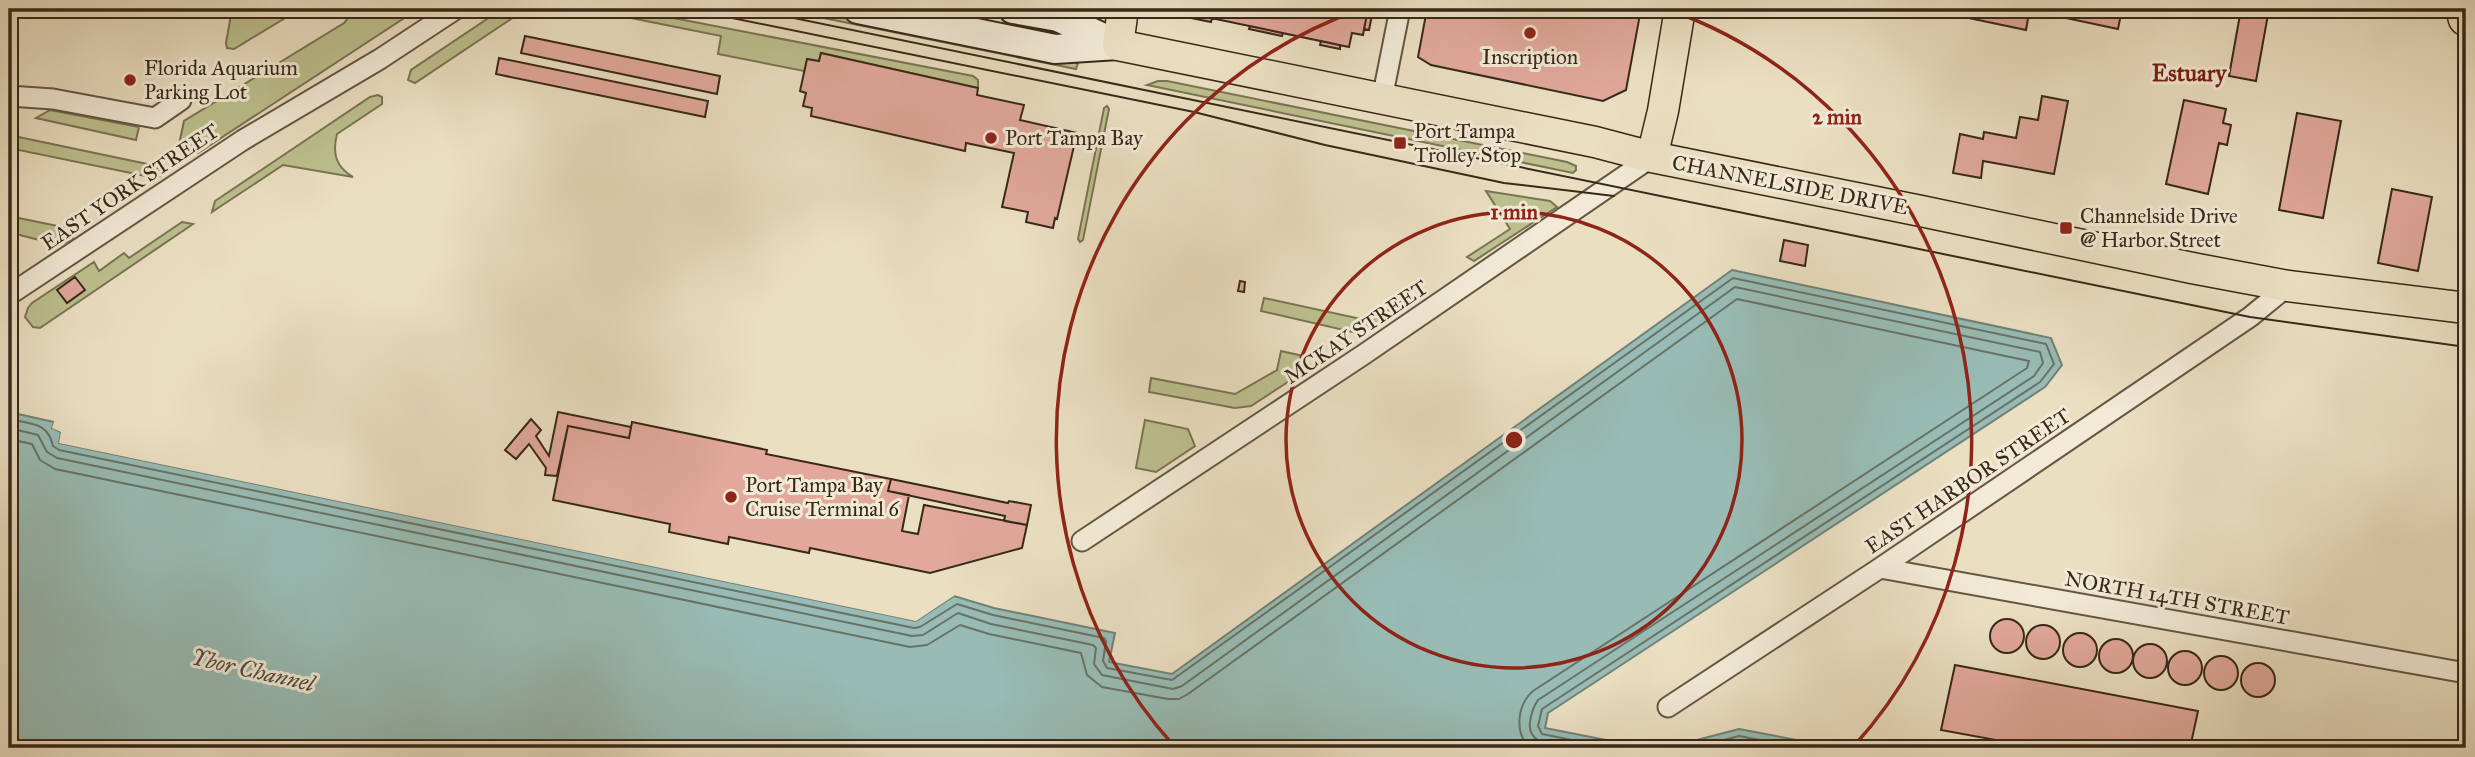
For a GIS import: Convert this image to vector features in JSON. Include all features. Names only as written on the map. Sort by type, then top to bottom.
[{"type":"highway","points":[[2464,9],[2466,18]]},
{"type":"main road","name":"CHANNELSIDE DRIVE","points":[[858,9],[1055,49],[1118,45]]},
{"type":"main road","name":"CHANNELSIDE DRIVE","points":[[1013,9],[1058,18],[1118,45],[1595,142],[1652,158],[2288,286],[2462,309]]},
{"type":"main road","points":[[1118,45],[1123,9]]},
{"type":"main road","points":[[1652,158],[1663,111],[1680,9]]},
{"type":"street","name":"EAST YORK STREET","points":[[9,295],[243,139],[380,58],[456,9]]},
{"type":"street","points":[[1382,99],[1400,9]]},
{"type":"street","points":[[9,96],[53,99],[155,118],[181,100]]},
{"type":"street","name":"MCKAY STREET","points":[[1082,541],[1363,355],[1652,158]]},
{"type":"street","name":"EAST HARBOR STREET","points":[[1668,707],[1880,568],[2250,317],[2288,286]]},
{"type":"street","name":"NORTH 14TH STREET","points":[[1880,568],[2466,673]]},
{"type":"green space","points":[[232,9],[300,9],[234,49],[227,48],[226,43]]},
{"type":"green space","points":[[355,9],[418,9],[198,153],[178,149],[184,121],[344,23]]},
{"type":"green space","points":[[502,9],[542,9],[537,14],[523,11],[415,83],[408,80],[411,70]]},
{"type":"green space","points":[[586,9],[627,9],[973,76],[978,80],[978,88],[821,53],[819,61],[804,71],[718,54],[721,36]]},
{"type":"green space","points":[[779,9],[811,9],[1078,63],[1076,69]]},
{"type":"green space","points":[[1158,81],[1567,162],[1576,166],[1576,170],[1573,173],[1147,85]]},
{"type":"green space","points":[[370,97],[382,97],[382,104],[337,134],[335,154],[339,164],[353,177],[283,165],[212,212],[215,201]]},
{"type":"green space","points":[[1107,106],[1109,109],[1083,240],[1080,242],[1078,239],[1104,108]]},
{"type":"green space","points":[[50,110],[139,127],[136,140],[36,118]]},
{"type":"green space","points":[[9,135],[152,165],[160,169],[162,175],[155,178],[9,148]]},
{"type":"green space","points":[[1486,191],[1550,201],[1557,207],[1474,261],[1467,257],[1510,229]]},
{"type":"green space","points":[[9,216],[67,228],[73,233],[73,240],[51,242],[9,232]]},
{"type":"green space","points":[[182,222],[193,224],[40,328],[33,327],[25,317],[32,303],[94,262],[99,271],[124,253],[129,258]]},
{"type":"green space","points":[[1410,296],[1417,298],[1361,334],[1261,311],[1264,298],[1370,321]]},
{"type":"green space","points":[[1281,351],[1303,356],[1311,367],[1251,406],[1235,408],[1149,392],[1151,378],[1235,394],[1277,370]]},
{"type":"green space","points":[[1145,420],[1188,429],[1195,446],[1156,472],[1136,468]]},
{"type":"water","name":"Ybor Channel","points":[[1732,270],[2051,338],[2062,365],[2045,387],[1548,713],[1545,728],[1647,748],[9,748],[9,412],[54,422],[52,428],[61,432],[59,443],[916,621],[954,596],[994,608],[1115,633],[1109,662],[1172,674]]},
{"type":"water","points":[[1739,729],[1839,748],[1666,748]]},
{"type":"pier","points":[[55,419],[56,426],[65,430],[63,440],[915,617],[953,592],[958,593],[916,621],[59,443],[61,432],[52,428]]},
{"type":"building","points":[[1183,9],[1368,9],[1363,35],[1352,33],[1349,47],[1183,12]]},
{"type":"building","name":"Inscription","points":[[1427,9],[1641,9],[1626,90],[1603,101],[1431,65],[1418,57]]},
{"type":"building","points":[[1926,9],[2046,9],[2044,16],[2029,13],[2026,30]]},
{"type":"building","points":[[2068,9],[2122,9],[2118,29],[2066,18]]},
{"type":"building","points":[[2241,9],[2269,9],[2256,81],[2229,76]]},
{"type":"building","points":[[1368,10],[1373,10],[1369,30],[1364,29]]},
{"type":"building","points":[[1192,14],[1212,18],[1211,22],[1191,18]]},
{"type":"building","points":[[1250,26],[1283,33],[1282,36],[1249,29]]},
{"type":"building","points":[[525,36],[720,76],[717,94],[521,53]]},
{"type":"building","points":[[1321,41],[1340,45],[1340,49],[1320,45]]},
{"type":"building","name":"Port Tampa Bay","points":[[821,53],[978,88],[977,95],[1024,105],[1020,120],[1077,133],[1053,228],[1026,222],[1028,212],[1002,207],[1014,153],[966,143],[965,151],[811,116],[812,108],[803,106],[806,93],[800,91],[807,59],[819,61]]},
{"type":"building","points":[[499,58],[708,101],[705,117],[496,74]]},
{"type":"building","points":[[2042,96],[2068,101],[2054,174],[1983,161],[1981,178],[1953,173],[1960,134],[1983,139],[1984,132],[2016,138],[2020,117],[2038,120]]},
{"type":"building","points":[[2184,100],[2226,109],[2223,123],[2231,125],[2227,145],[2219,143],[2208,194],[2166,184]]},
{"type":"building","points":[[2297,113],[2341,121],[2323,218],[2279,210]]},
{"type":"building","points":[[2392,189],[2432,197],[2418,271],[2378,263]]},
{"type":"building","points":[[1784,240],[1808,245],[1805,266],[1780,261]]},
{"type":"building","points":[[75,277],[85,290],[67,303],[57,290]]},
{"type":"building","points":[[1240,281],[1245,282],[1244,292],[1238,291]]},
{"type":"building","points":[[558,412],[631,427],[629,438],[568,426],[557,476],[545,475],[546,468],[529,444],[516,459],[505,450],[531,419],[541,430],[536,436],[549,456]]},
{"type":"building","name":"Port Tampa Bay Cruise Terminal 6","points":[[632,422],[767,450],[766,454],[891,479],[888,491],[909,495],[902,531],[918,534],[924,505],[1027,525],[1022,548],[930,573],[810,548],[809,553],[729,537],[728,544],[669,532],[670,524],[553,500],[568,426],[629,438]]},
{"type":"building","points":[[891,479],[1008,503],[1031,505],[1027,525],[1004,521],[1005,516],[888,491]]},
{"type":"building","points":[[2007,619],[2019,624],[2024,636],[2019,648],[2007,653],[1995,648],[1990,636],[1995,624]]},
{"type":"building","points":[[2043,625],[2055,630],[2060,642],[2055,654],[2043,659],[2031,654],[2026,642],[2031,630]]},
{"type":"building","points":[[2080,633],[2092,638],[2097,650],[2092,662],[2080,667],[2068,662],[2063,650],[2068,638]]},
{"type":"building","points":[[2116,639],[2128,644],[2133,656],[2128,668],[2116,673],[2104,668],[2099,656],[2104,644]]},
{"type":"building","points":[[2150,644],[2162,649],[2167,661],[2162,673],[2150,678],[2138,673],[2133,661],[2138,649]]},
{"type":"building","points":[[2185,651],[2197,656],[2202,668],[2197,680],[2185,685],[2173,680],[2168,668],[2173,656]]},
{"type":"building","points":[[2221,656],[2233,661],[2238,673],[2233,685],[2221,690],[2209,685],[2204,673],[2209,661]]},
{"type":"building","points":[[2258,663],[2270,668],[2275,680],[2270,692],[2258,697],[2246,692],[2241,680],[2246,668]]},
{"type":"building","points":[[1955,665],[2198,711],[2190,748],[2040,748],[1941,730]]},
{"type":"tram line","points":[[688,9],[1194,112],[1325,145],[1504,183],[1614,196]]},
{"type":"tram line","points":[[750,9],[2250,317],[2466,347]]},
{"type":"place","name":"Inscription","points":[[1530,33]]},
{"type":"place","name":"Florida Aquarium Parking Lot","points":[[130,80]]},
{"type":"place","name":"Port Tampa Bay","points":[[991,138]]},
{"type":"place","name":"Port Tampa Trolley Stop","points":[[1400,143]]},
{"type":"place","name":"Channelside Drive @ Harbor Street","points":[[2066,228]]},
{"type":"place","name":"Port Tampa Bay Cruise Terminal 6","points":[[731,497]]},
{"type":"district","name":"Estuary","points":[[2189,73]]}]
